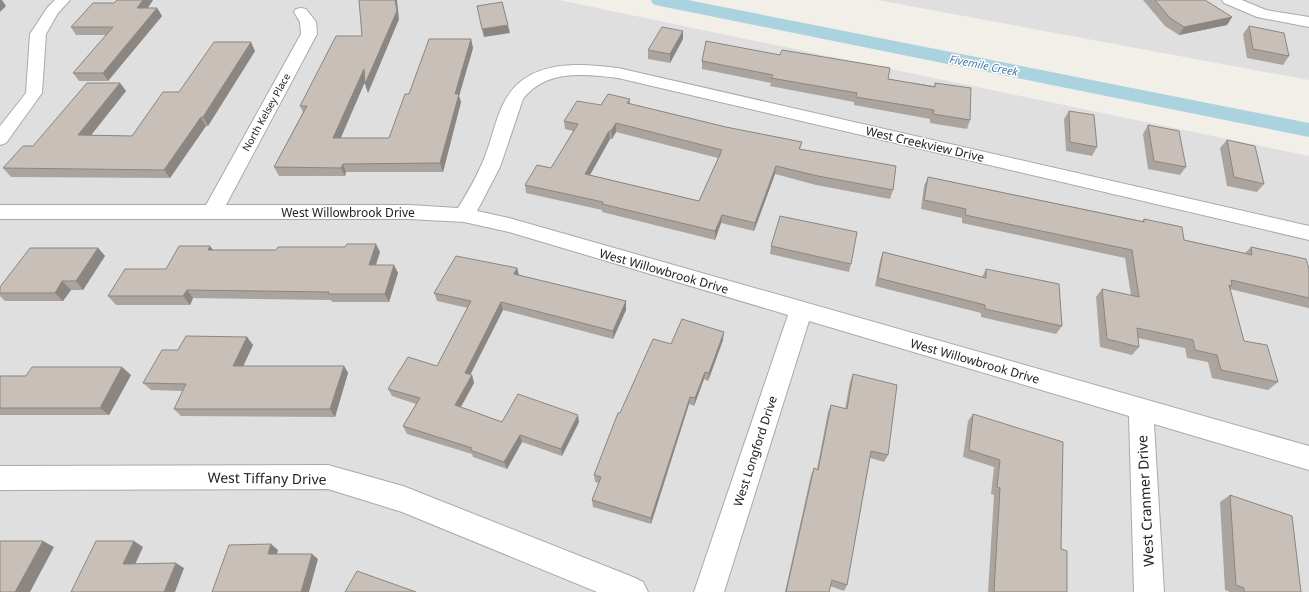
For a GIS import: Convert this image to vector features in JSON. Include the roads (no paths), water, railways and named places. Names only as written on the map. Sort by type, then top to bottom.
[{"type":"street","points":[[0,139],[34,93],[38,34],[52,11],[63,0]]},
{"type":"street","points":[[1229,0],[1262,14],[1309,22]]},
{"type":"street","name":"North Kelsey Place","points":[[212,212],[309,34],[308,22],[301,12]]},
{"type":"street","name":"West Creekview Drive","points":[[464,215],[482,186],[498,150],[504,124],[516,97],[525,86],[540,76],[558,72],[594,70],[618,73],[1309,233]]},
{"type":"street","name":"West Willowbrook Drive","points":[[0,212],[409,212],[464,215],[509,225],[1309,458]]},
{"type":"street","name":"West Longford Drive","points":[[708,592],[801,311]]},
{"type":"street","name":"West Cranmer Drive","points":[[1140,410],[1149,592]]},
{"type":"street","name":"West Tiffany Drive","points":[[0,478],[328,477],[403,499],[633,592]]},
{"type":"waterway","name":"Fivemile Creek","points":[[660,0],[1309,130]]}]
